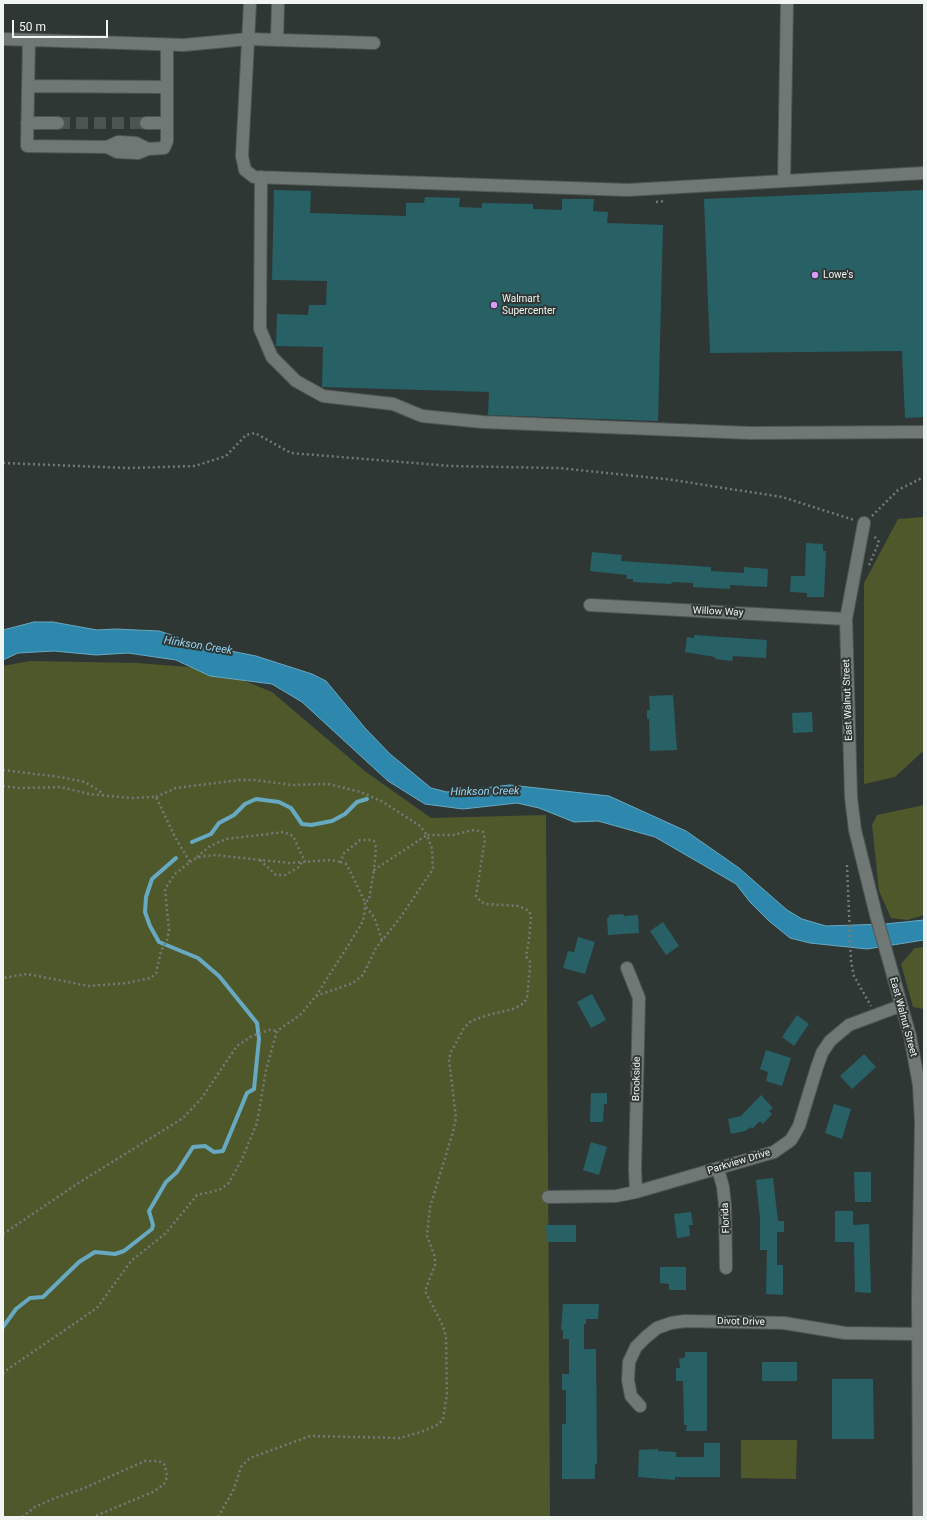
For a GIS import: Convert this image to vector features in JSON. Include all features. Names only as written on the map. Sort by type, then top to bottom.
[{"type":"street","points":[[250,3],[242,156],[243,164],[248,174],[254,177],[628,190],[924,174]]},
{"type":"street","points":[[277,40],[278,3]]},
{"type":"street","points":[[784,181],[787,3]]},
{"type":"street","points":[[3,39],[184,46],[248,39],[374,43]]},
{"type":"street","points":[[28,40],[27,146],[107,147],[117,152],[138,153],[148,149],[164,148],[167,141],[167,45]]},
{"type":"street","points":[[28,86],[167,87]]},
{"type":"street","points":[[27,123],[58,123]]},
{"type":"street","points":[[146,123],[167,123]]},
{"type":"street","points":[[261,177],[260,329],[272,357],[296,381],[323,396],[393,404],[422,416],[483,422],[750,433],[924,432]]},
{"type":"street","name":"East Walnut Street","points":[[864,523],[846,619],[851,797],[856,830],[876,915],[900,1006],[910,1036],[919,1085],[921,1122],[918,1334],[919,1517]]},
{"type":"street","name":"Willow Way","points":[[590,605],[846,619]]},
{"type":"street","name":"Brookside","points":[[627,968],[639,998],[634,1170],[636,1192]]},
{"type":"street","name":"Parkview Drive","points":[[548,1197],[616,1196],[636,1192],[774,1152],[791,1140],[799,1126],[822,1053],[830,1041],[850,1025],[900,1006]]},
{"type":"street","name":"Florida","points":[[718,1169],[723,1187],[725,1206],[726,1268]]},
{"type":"street","name":"Divot Drive","points":[[640,1406],[631,1396],[628,1380],[629,1362],[636,1347],[646,1337],[657,1328],[671,1323],[684,1321],[784,1323],[845,1333],[918,1334]]},
{"type":"path","points":[[3,463],[128,468],[195,466],[226,456],[246,435],[255,432],[290,453],[451,466],[558,468],[666,479],[782,497],[864,523],[879,542],[867,570]]},
{"type":"path","points":[[864,523],[898,490],[924,477]]},
{"type":"path","points":[[3,770],[60,777],[85,782],[106,795]]},
{"type":"path","points":[[3,786],[18,788],[61,787],[89,794],[131,798],[156,797],[176,788],[240,780],[254,780],[293,786],[328,784],[361,792],[383,802],[420,826],[427,835],[433,854],[433,869],[404,912],[376,948],[363,975],[358,981],[316,996]]},
{"type":"path","points":[[156,797],[175,837],[190,862]]},
{"type":"path","points":[[218,1517],[234,1489],[241,1467],[250,1458],[310,1436],[400,1438],[424,1431],[439,1424],[443,1419],[447,1394],[446,1337],[444,1326],[425,1291],[435,1265],[435,1257],[426,1236],[430,1207],[456,1118],[449,1059],[451,1052],[464,1028],[471,1021],[513,1009],[524,1003],[530,968],[530,962],[526,956],[526,949],[529,944],[531,916],[529,911],[524,907],[486,904],[477,898],[476,891],[485,839],[481,830],[453,834],[427,835],[374,870]]},
{"type":"path","points":[[3,978],[27,974],[89,986],[145,981],[156,973],[161,951],[167,940],[169,930],[165,889],[175,874],[210,846],[222,840],[284,832],[293,836],[304,862]]},
{"type":"path","points":[[341,862],[343,854],[360,840],[371,840],[376,844],[374,870],[369,900],[365,902]]},
{"type":"path","points":[[3,1374],[8,1369],[97,1308],[131,1261],[166,1234],[197,1195],[219,1190],[228,1184],[241,1161],[257,1123],[266,1070],[277,1031],[300,1015],[316,996],[361,925],[365,902],[350,869],[341,862],[331,860],[289,863],[259,859],[208,856],[198,857],[190,862]]},
{"type":"path","points":[[259,859],[276,875],[285,875],[299,867],[304,862]]},
{"type":"path","points":[[847,865],[851,961],[854,976],[876,1015]]},
{"type":"path","points":[[365,907],[374,917],[382,940]]},
{"type":"path","points":[[3,1234],[78,1184],[183,1118],[201,1099],[237,1046],[252,1036],[269,1030],[277,1031]]},
{"type":"path","points":[[22,1517],[35,1507],[55,1498],[82,1489],[145,1462],[159,1461],[165,1465],[167,1477],[164,1484],[155,1491],[93,1517]]},
{"type":"green space","points":[[924,517],[924,753],[922,752],[895,777],[864,784],[864,583],[898,519]]},
{"type":"green space","points":[[30,661],[137,663],[215,669],[272,692],[366,772],[431,818],[546,815],[550,1517],[3,1517],[3,666]]},
{"type":"green space","points":[[924,805],[924,915],[907,920],[891,918],[879,891],[872,825],[877,815]]},
{"type":"green space","points":[[924,947],[924,1009],[913,1007],[901,964],[915,948]]},
{"type":"green space","points":[[741,1440],[797,1440],[796,1479],[741,1478]]},
{"type":"water","name":"Hinkson Creek","points":[[34,622],[53,622],[97,630],[115,629],[159,631],[175,636],[185,642],[256,656],[312,674],[326,681],[365,728],[390,754],[431,788],[447,792],[510,785],[609,796],[686,831],[739,868],[787,910],[802,919],[826,926],[885,924],[924,920],[924,940],[867,949],[810,943],[790,938],[769,921],[750,902],[736,884],[655,837],[598,821],[574,822],[539,808],[517,803],[463,809],[425,804],[388,781],[302,702],[272,684],[210,676],[176,660],[128,653],[96,655],[54,651],[18,653],[3,660],[3,630]]},
{"type":"building","name":"Walmart Supercenter","points":[[274,190],[311,191],[310,213],[406,216],[406,203],[424,203],[425,197],[460,198],[459,207],[482,208],[482,203],[533,204],[533,209],[562,210],[562,199],[594,199],[593,211],[608,212],[607,223],[663,225],[658,421],[488,415],[489,392],[322,387],[323,347],[276,346],[277,314],[308,315],[309,305],[326,305],[327,281],[272,280]]},
{"type":"building","name":"Lowe's","points":[[924,190],[924,417],[905,418],[902,351],[710,353],[704,199]]},
{"type":"building","points":[[806,543],[823,544],[823,551],[826,551],[824,597],[807,597],[807,593],[790,592],[791,576],[805,576]]},
{"type":"building","points":[[592,552],[622,555],[621,561],[711,567],[711,571],[744,573],[744,567],[768,569],[767,587],[730,585],[730,589],[693,587],[693,583],[672,582],[671,584],[633,582],[633,579],[626,579],[627,575],[590,571]]},
{"type":"building","points":[[694,635],[767,640],[766,658],[733,656],[732,661],[715,659],[715,657],[685,652],[687,637],[694,638]]},
{"type":"building","points":[[673,695],[677,750],[650,751],[649,719],[647,719],[647,710],[650,710],[649,696]]},
{"type":"building","points":[[812,712],[813,732],[793,733],[792,713]]},
{"type":"building","points":[[623,914],[624,916],[638,915],[639,933],[608,935],[607,918],[609,915]]},
{"type":"building","points":[[663,922],[679,946],[666,955],[650,931]]},
{"type":"building","points":[[578,937],[595,942],[585,974],[563,968],[568,951],[574,952]]},
{"type":"building","points":[[592,994],[606,1020],[591,1028],[577,1002]]},
{"type":"building","points":[[797,1015],[809,1024],[794,1046],[782,1037]]},
{"type":"building","points":[[766,1050],[791,1058],[782,1086],[766,1081],[768,1072],[760,1069]]},
{"type":"building","points":[[864,1054],[876,1067],[852,1089],[840,1076]]},
{"type":"building","points":[[591,1093],[607,1093],[607,1104],[604,1104],[603,1122],[590,1122]]},
{"type":"building","points":[[761,1095],[773,1108],[769,1111],[772,1114],[763,1124],[760,1121],[752,1129],[751,1127],[745,1131],[731,1134],[728,1119],[741,1116]]},
{"type":"building","points":[[834,1104],[851,1109],[842,1139],[825,1133]]},
{"type":"building","points":[[591,1142],[607,1147],[599,1175],[583,1170]]},
{"type":"building","points":[[854,1172],[871,1172],[871,1202],[855,1202]]},
{"type":"building","points":[[773,1178],[778,1221],[784,1221],[784,1232],[777,1232],[777,1265],[783,1265],[783,1295],[766,1294],[767,1250],[760,1250],[760,1218],[756,1180]]},
{"type":"building","points":[[835,1211],[853,1211],[853,1225],[869,1224],[871,1293],[855,1292],[854,1242],[835,1242]]},
{"type":"building","points":[[691,1212],[693,1225],[689,1225],[690,1236],[677,1238],[674,1214]]},
{"type":"building","points":[[546,1225],[576,1225],[576,1242],[547,1242]]},
{"type":"building","points":[[660,1267],[686,1267],[686,1290],[669,1290],[669,1284],[660,1283]]},
{"type":"building","points":[[563,1304],[599,1304],[598,1319],[586,1319],[586,1324],[584,1324],[584,1349],[596,1349],[597,1464],[595,1464],[595,1479],[562,1479],[562,1424],[566,1424],[566,1390],[562,1390],[562,1374],[569,1374],[569,1339],[563,1339],[563,1330],[561,1330]]},
{"type":"building","points":[[685,1352],[707,1352],[707,1431],[686,1431],[687,1425],[684,1425],[683,1381],[676,1381],[676,1368],[680,1368],[679,1359],[685,1357]]},
{"type":"building","points":[[762,1362],[797,1362],[797,1381],[762,1381]]},
{"type":"building","points":[[832,1379],[873,1379],[874,1439],[832,1439]]},
{"type":"building","points":[[704,1443],[720,1443],[720,1477],[675,1477],[675,1480],[638,1477],[639,1450],[658,1449],[658,1451],[676,1452],[676,1457],[704,1457]]},
{"type":"waterway","points":[[192,842],[211,834],[219,823],[234,815],[245,804],[256,799],[279,802],[291,808],[302,824],[311,825],[332,821],[345,814],[357,802],[367,799]]},
{"type":"waterway","points":[[3,1327],[16,1309],[30,1298],[43,1297],[79,1262],[95,1252],[115,1254],[124,1251],[152,1229],[153,1225],[149,1211],[166,1182],[177,1172],[193,1147],[205,1146],[214,1152],[223,1151],[247,1093],[254,1089],[259,1039],[257,1023],[219,976],[198,958],[159,942],[150,926],[145,912],[146,897],[152,879],[176,858]]},
{"type":"tunnel","points":[[58,123],[146,123]]},
{"type":"place","name":"Lowe's","points":[[815,275]]},
{"type":"place","name":"Walmart Supercenter","points":[[494,305]]}]
